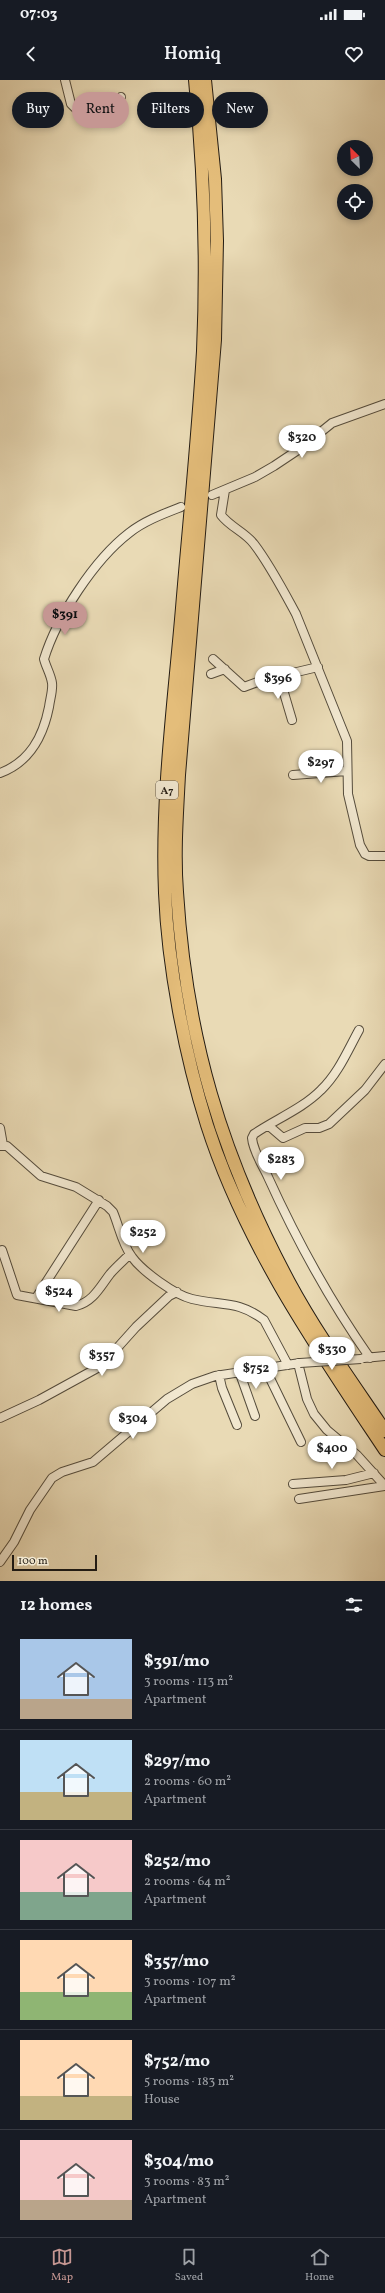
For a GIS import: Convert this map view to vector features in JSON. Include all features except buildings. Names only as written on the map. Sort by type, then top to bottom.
[{"type":"highway","name":"A7","points":[[195,80],[205,232],[203,351],[166,801],[165,897],[170,949],[177,998],[193,1074],[207,1126],[241,1211],[288,1300],[385,1450]]},
{"type":"highway","name":"A7","points":[[206,80],[215,187],[217,241],[215,340],[179,776],[176,829],[176,890],[188,997],[202,1066],[235,1168],[266,1238],[290,1284],[385,1431]]},
{"type":"street","points":[[65,80],[72,105]]},
{"type":"street","points":[[212,495],[255,477],[274,466],[301,448],[332,423],[385,404]]},
{"type":"street","points":[[225,490],[221,515],[231,526],[253,543],[277,580],[296,614],[347,741],[347,771],[350,808],[362,850],[370,856],[385,856]]},
{"type":"street","points":[[0,773],[20,762],[40,739],[47,717],[52,688],[52,681],[44,659],[62,620],[88,577],[109,551],[130,532],[155,518],[181,507]]},
{"type":"street","points":[[213,659],[244,687],[279,676],[318,667]]},
{"type":"street","points":[[211,674],[225,669]]},
{"type":"street","points":[[279,676],[292,720]]},
{"type":"street","points":[[293,775],[347,771]]},
{"type":"street","points":[[360,1030],[334,1074],[321,1090],[299,1108],[253,1136],[254,1145],[317,1276],[366,1358]]},
{"type":"street","points":[[269,1126],[283,1138],[306,1128],[326,1126],[365,1090],[385,1064]]},
{"type":"street","points":[[0,1128],[2,1146],[7,1146],[41,1176],[76,1187],[99,1200],[113,1212],[130,1254],[153,1277],[191,1299],[238,1305],[264,1320],[288,1365]]},
{"type":"street","points":[[36,1298],[99,1200]]},
{"type":"street","points":[[2,1250],[16,1293],[21,1296],[76,1306],[84,1303],[95,1294],[110,1274],[130,1254]]},
{"type":"street","points":[[0,1418],[40,1400],[101,1366],[136,1327],[169,1296],[177,1292]]},
{"type":"street","points":[[0,1562],[14,1542],[30,1510],[52,1478],[62,1472],[93,1462],[167,1399],[192,1384],[219,1375],[239,1371],[299,1363],[385,1356]]},
{"type":"street","points":[[299,1363],[307,1399],[314,1414],[327,1430],[352,1451],[385,1486]]},
{"type":"street","points":[[265,1368],[301,1442]]},
{"type":"street","points":[[239,1371],[255,1416]]},
{"type":"street","points":[[219,1375],[222,1388],[237,1424]]},
{"type":"street","points":[[293,1484],[346,1480],[374,1473]]},
{"type":"street","points":[[299,1499],[385,1486]]}]
